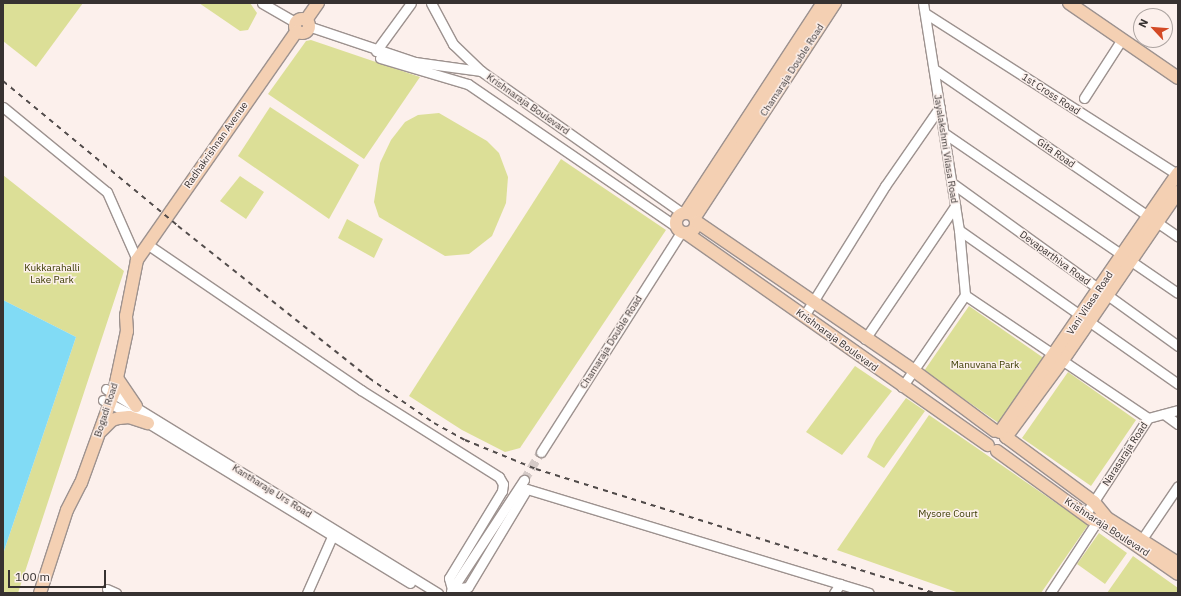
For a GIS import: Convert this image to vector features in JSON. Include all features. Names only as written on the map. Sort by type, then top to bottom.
[{"type":"main road","name":"Radhakrishnan Avenue","points":[[138,260],[147,244],[318,3]]},
{"type":"main road","name":"Chamaraja Double Road","points":[[690,216],[823,3]]},
{"type":"main road","name":"Chamaraja Double Road","points":[[690,216],[835,3]]},
{"type":"main road","points":[[1069,3],[1178,78]]},
{"type":"main road","name":"Vani Vilasa Road","points":[[1000,433],[1058,357],[1127,258],[1152,220],[1178,174]]},
{"type":"main road","name":"Vani Vilasa Road","points":[[1152,220],[1178,192]]},
{"type":"main road","points":[[690,216],[695,229],[681,231],[676,220],[690,216]]},
{"type":"main road","name":"Krishnaraja Boulevard","points":[[690,216],[865,339],[913,370],[1000,433],[1094,502],[1100,516],[1178,574]]},
{"type":"main road","name":"Krishnaraja Boulevard","points":[[681,231],[804,316],[902,387],[992,448],[1085,515],[1107,518],[1178,563]]},
{"type":"main road","name":"Bogadi Road","points":[[40,593],[71,500],[74,480],[108,396],[117,378],[127,331],[126,316],[138,260]]},
{"type":"main road","name":"Bogadi Road","points":[[71,500],[81,483],[100,431],[108,396],[119,329],[126,316]]},
{"type":"main road","points":[[117,378],[136,406]]},
{"type":"main road","points":[[100,431],[112,420],[119,418],[129,417],[148,423]]},
{"type":"main road","points":[[1000,433],[1005,446],[992,448],[989,436],[1000,433]]},
{"type":"street","points":[[262,3],[302,26]]},
{"type":"street","points":[[376,51],[411,3]]},
{"type":"street","points":[[431,3],[453,44],[481,71]]},
{"type":"street","name":"Jayalakshmi Vilasa Road","points":[[923,3],[959,230],[965,295]]},
{"type":"street","name":"1st Cross Road","points":[[925,13],[1178,174]]},
{"type":"street","name":"Krishnaraja Boulevard","points":[[302,26],[376,51],[415,62],[481,71],[690,216]]},
{"type":"street","name":"Krishnaraja Boulevard","points":[[302,26],[396,64],[453,78],[468,84],[681,231]]},
{"type":"street","points":[[1084,98],[1122,39]]},
{"type":"street","name":"Gita Road","points":[[934,69],[1178,237]]},
{"type":"street","points":[[804,316],[885,186],[940,106]]},
{"type":"street","points":[[3,107],[107,192],[138,260]]},
{"type":"street","points":[[944,133],[1178,292]]},
{"type":"street","name":"Devaparthiva Road","points":[[952,183],[1102,293],[1178,346]]},
{"type":"street","points":[[865,339],[955,206]]},
{"type":"street","points":[[959,230],[1178,384]]},
{"type":"street","name":"Chamaraja Double Road","points":[[541,452],[681,231]]},
{"type":"street","points":[[147,244],[355,386],[499,477],[503,484],[502,491],[448,578],[450,592]]},
{"type":"street","points":[[902,387],[965,295],[1148,418]]},
{"type":"street","name":"Kantharaje Urs Road","points":[[108,396],[136,406],[230,470]]},
{"type":"street","name":"Kantharaje Urs Road","points":[[108,396],[148,423],[438,593]]},
{"type":"street","name":"Narasaraja Road","points":[[1085,515],[1148,418],[1178,410]]},
{"type":"street","points":[[1164,414],[1178,424]]},
{"type":"street","points":[[450,592],[524,480]]},
{"type":"street","points":[[1142,539],[1178,486]]},
{"type":"street","points":[[450,592],[468,587],[527,489],[869,593]]},
{"type":"street","points":[[1050,593],[1100,516]]},
{"type":"street","points":[[307,593],[334,533]]},
{"type":"street","name":"Kantharaje Urs Road","points":[[334,533],[427,593]]},
{"type":"street","points":[[834,593],[840,584]]},
{"type":"green space","points":[[3,3],[83,3],[36,67],[3,41]]},
{"type":"green space","points":[[199,3],[250,3],[257,13],[248,30],[240,31]]},
{"type":"green space","points":[[311,40],[420,77],[364,159],[268,94],[306,41]]},
{"type":"green space","points":[[270,107],[359,165],[329,219],[238,156]]},
{"type":"green space","points":[[439,113],[487,141],[499,153],[508,177],[506,203],[492,236],[469,254],[445,256],[379,217],[374,202],[380,163],[391,140],[405,122],[418,115]]},
{"type":"green space","points":[[561,159],[666,230],[520,448],[505,452],[462,430],[409,396]]},
{"type":"green space","name":"Kukkarahalli Lake Park","points":[[3,175],[124,271],[18,593],[3,593],[3,554],[76,337],[3,300]]},
{"type":"green space","points":[[240,176],[264,192],[246,219],[220,201]]},
{"type":"green space","points":[[347,219],[383,239],[374,258],[338,238]]},
{"type":"green space","name":"Manuvana Park","points":[[969,306],[1045,359],[1000,424],[924,371]]},
{"type":"green space","points":[[855,366],[892,391],[842,455],[806,432]]},
{"type":"green space","points":[[1068,372],[1136,420],[1091,486],[1022,438]]},
{"type":"green space","points":[[906,398],[925,411],[884,468],[867,457],[876,439]]},
{"type":"green space","name":"Mysore Court","points":[[929,415],[1088,525],[1041,593],[959,593],[837,550]]},
{"type":"green space","points":[[1099,533],[1127,553],[1105,584],[1077,564]]},
{"type":"green space","points":[[1133,556],[1178,588],[1178,593],[1107,593]]},
{"type":"water","points":[[3,300],[76,337],[3,554]]},
{"type":"tunnel","points":[[524,480],[541,452]]},
{"type":"railway","points":[[3,81],[178,226],[369,378],[434,423],[465,440],[536,469],[935,593]]}]
